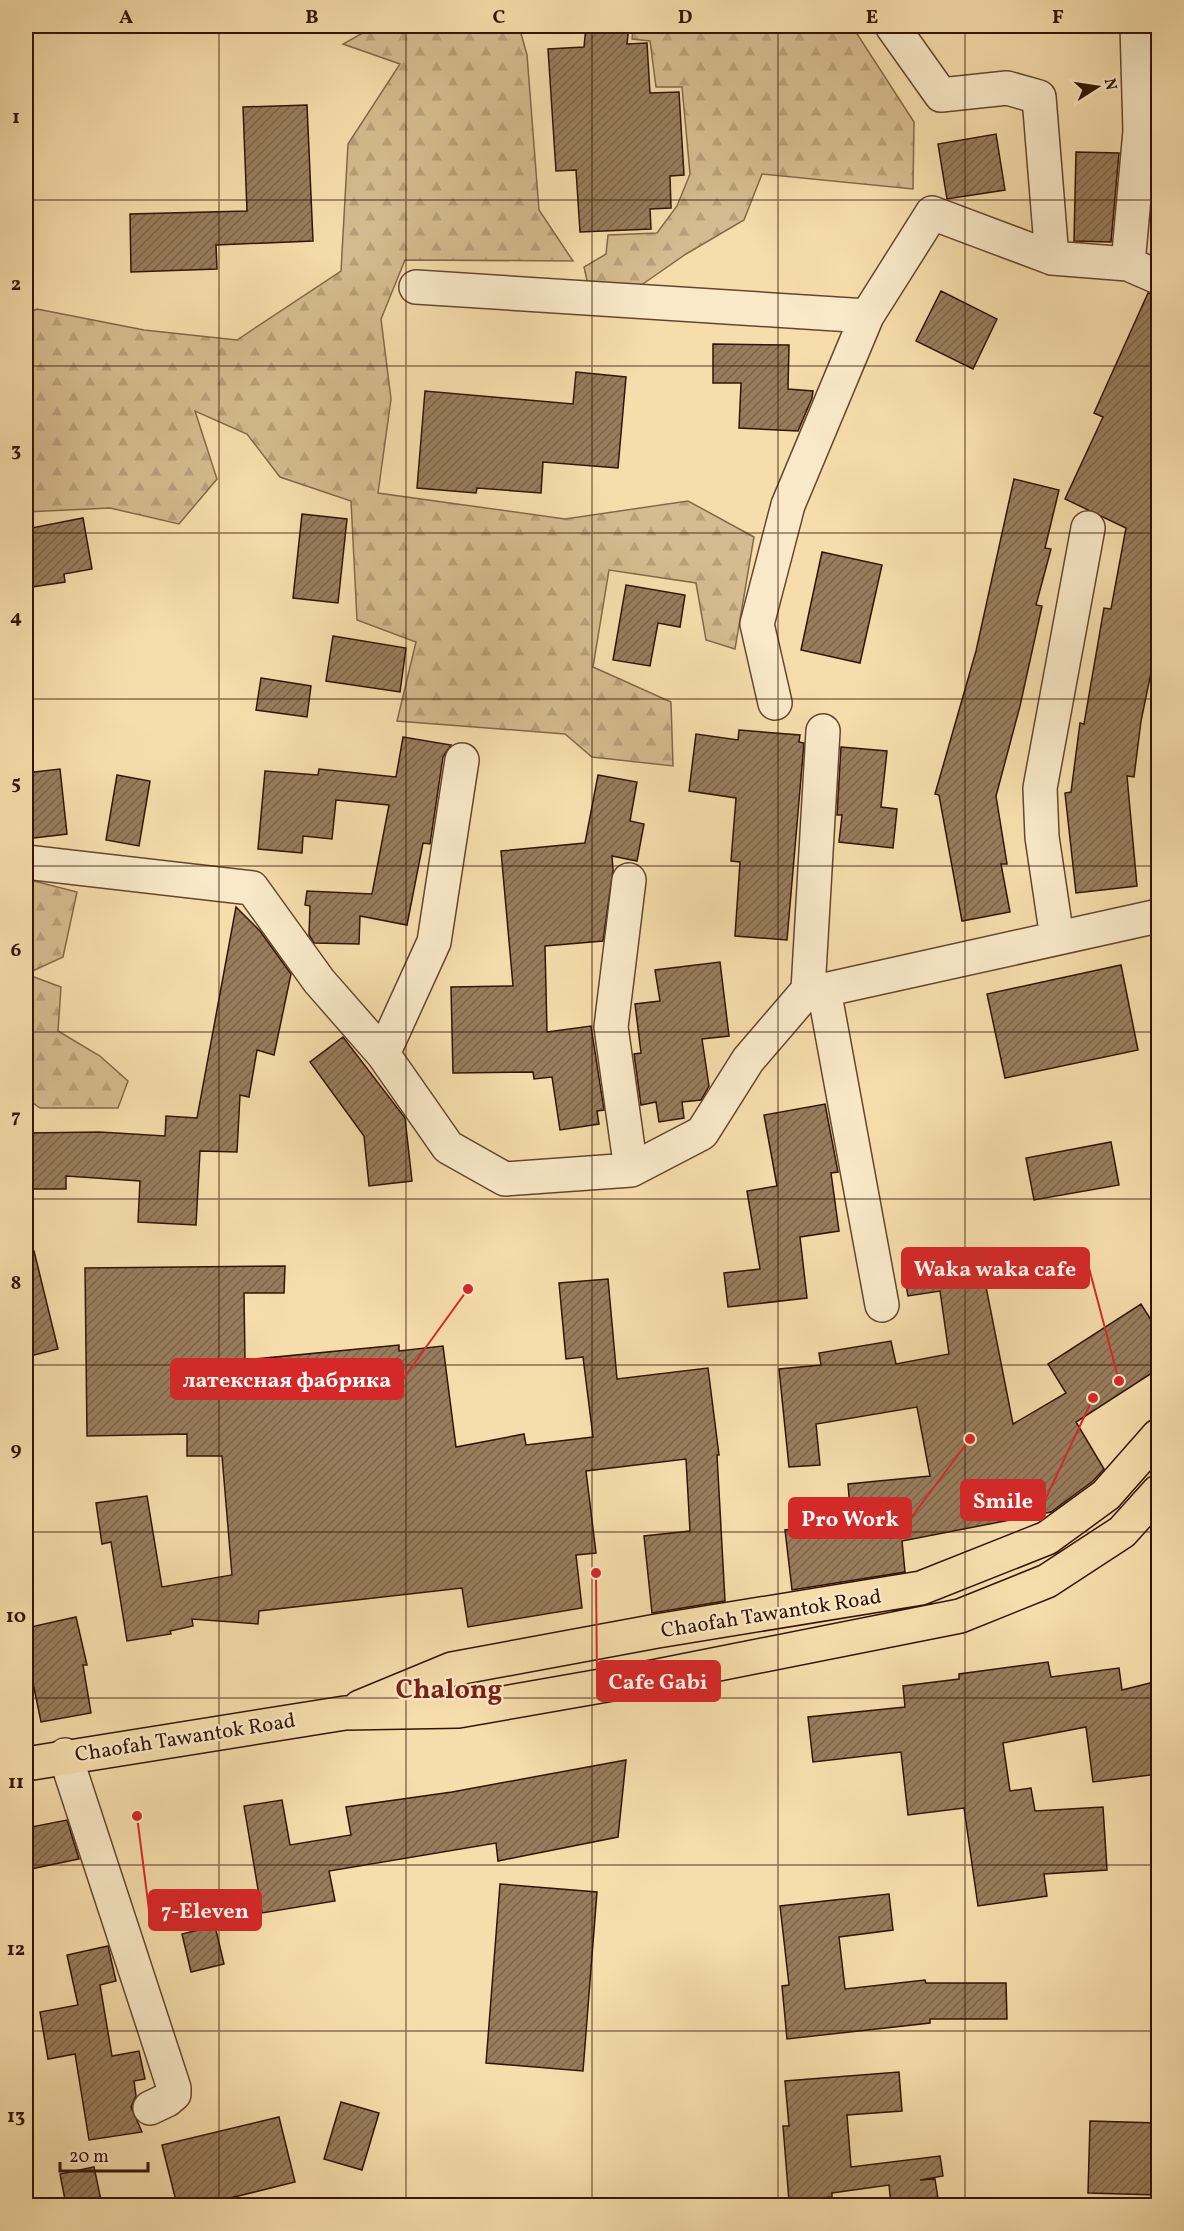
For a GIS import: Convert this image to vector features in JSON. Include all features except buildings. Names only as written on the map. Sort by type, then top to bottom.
[{"type":"main road","name":"Chaofah Tawantok Road","points":[[345,1713],[452,1669],[657,1631],[921,1588],[1047,1538],[1106,1495],[1158,1436]]},
{"type":"main road","name":"Chaofah Tawantok Road","points":[[26,1764],[65,1755],[345,1713],[458,1711],[658,1676],[960,1616],[1047,1581],[1122,1532],[1158,1491]]},
{"type":"main road","points":[[744,1618],[746,1658]]},
{"type":"main road","points":[[657,1631],[658,1676]]},
{"type":"street","points":[[892,26],[940,95],[1007,88],[1039,97],[1052,258]]},
{"type":"street","points":[[1128,264],[1140,131],[1137,26]]},
{"type":"street","points":[[775,703],[757,624],[788,505],[867,316],[932,213],[1052,258],[1128,264],[1158,277]]},
{"type":"street","points":[[416,287],[867,316]]},
{"type":"street","points":[[1058,938],[1042,837],[1040,788],[1088,528]]},
{"type":"street","points":[[823,731],[816,990],[882,1305]]},
{"type":"street","points":[[383,1054],[434,942],[462,760]]},
{"type":"street","points":[[26,862],[252,888],[319,981],[383,1054],[448,1147],[504,1179],[631,1170],[702,1133],[748,1060],[816,990],[1158,916]]},
{"type":"street","points":[[629,880],[611,1027],[631,1170]]},
{"type":"street","points":[[65,1755],[174,2088],[174,2094],[167,2100],[150,2108]]},
{"type":"green space","points":[[375,26],[519,26],[527,55],[539,210],[573,261],[405,260],[381,319],[391,399],[378,493],[565,519],[688,501],[754,537],[735,649],[706,640],[696,583],[609,570],[593,667],[671,702],[673,766],[592,757],[565,734],[397,721],[416,642],[357,620],[351,501],[280,477],[247,434],[195,411],[217,479],[179,524],[110,508],[26,512],[26,314],[37,309],[144,330],[237,340],[341,271],[348,144],[400,64],[343,44]]},
{"type":"green space","points":[[633,26],[852,26],[914,122],[913,189],[762,174],[744,220],[686,254],[637,288],[588,285],[584,267],[606,254],[608,235],[657,233],[677,206],[690,174],[682,87],[656,87],[650,41],[632,39]]},
{"type":"green space","points":[[26,879],[77,892],[63,957],[26,974]]},
{"type":"green space","points":[[26,974],[61,987],[58,1031],[100,1056],[128,1081],[118,1108],[40,1108],[26,1098]]},
{"type":"place","name":"латексная фабрика","points":[[468,1289]]},
{"type":"place","name":"Waka waka cafe","points":[[1119,1381]]},
{"type":"place","name":"Smile","points":[[1093,1398]]},
{"type":"place","name":"Pro Work","points":[[970,1439]]},
{"type":"place","name":"Cafe Gabi","points":[[596,1573]]},
{"type":"place","name":"7-Eleven","points":[[137,1816]]},
{"type":"district","name":"Chalong","points":[[449,1689]]}]
